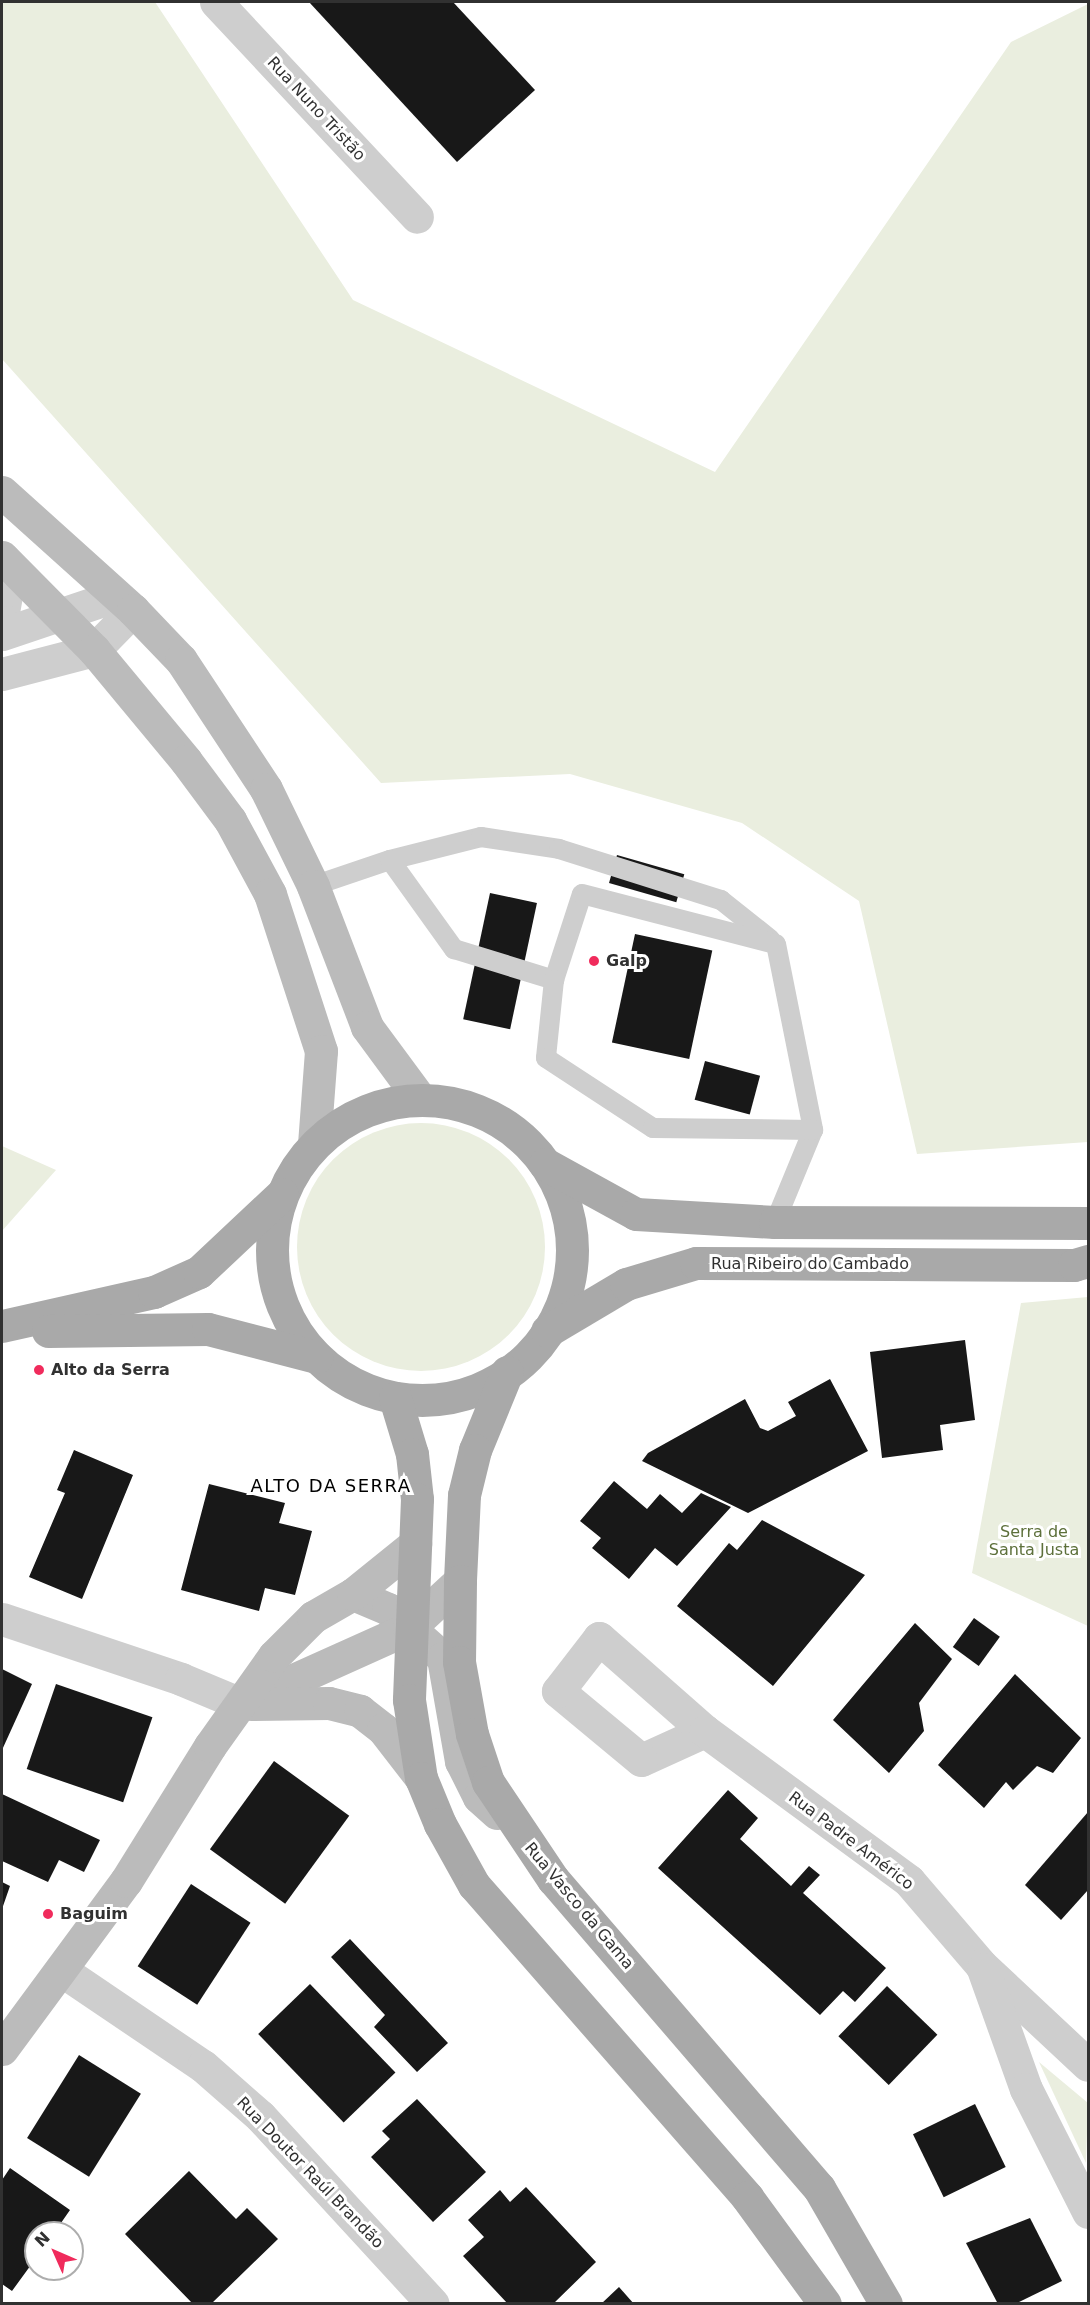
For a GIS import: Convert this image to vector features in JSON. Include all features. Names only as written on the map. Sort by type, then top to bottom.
[{"type":"main road","points":[[2,1326],[154,1292],[199,1272],[282,1194],[314,1145],[362,1112],[420,1100],[449,1101],[477,1110],[503,1123],[545,1164],[636,1214],[775,1222],[1089,1223]]},
{"type":"main road","points":[[282,1194],[274,1222],[274,1281],[284,1309],[316,1357],[340,1376],[395,1398],[454,1396],[507,1372],[529,1354],[547,1331],[569,1277],[572,1247],[560,1190],[545,1164]]},
{"type":"main road","name":"Rua Ribeiro do Cambado","points":[[547,1331],[626,1284],[696,1263],[1074,1265],[1089,1261]]},
{"type":"main road","points":[[2,1331],[208,1329],[316,1357]]},
{"type":"main road","name":"Rua Vasco da Gama","points":[[507,1372],[475,1450],[464,1495],[460,1581],[459,1662],[472,1734],[488,1782],[553,1879],[819,2188],[886,2304]]},
{"type":"main road","points":[[395,1398],[412,1454],[417,1499],[409,1628],[409,1700],[421,1778],[440,1824],[474,1886],[747,2197],[825,2304]]},
{"type":"street","name":"Rua Nuno Tristão","points":[[216,2],[417,217]]},
{"type":"street","points":[[2,492],[124,603],[181,660],[267,789],[313,886],[368,1026],[420,1100]]},
{"type":"street","points":[[3,558],[94,650],[186,761],[230,820],[270,894],[321,1051],[314,1145]]},
{"type":"street","points":[[2,618],[8,590],[3,558]]},
{"type":"street","points":[[2,634],[61,615],[124,603]]},
{"type":"street","points":[[2,675],[94,650],[124,603]]},
{"type":"street","points":[[3,2046],[126,1881],[274,1656],[313,1617],[353,1594],[414,1544]]},
{"type":"street","points":[[241,1704],[409,1628],[460,1581]]},
{"type":"street","points":[[353,1594],[388,1610],[443,1658],[461,1761],[479,1797],[521,1834]]},
{"type":"street","points":[[2,1619],[181,1679],[241,1704],[329,1702],[360,1712],[383,1729],[421,1778]]},
{"type":"street","name":"Rua Padre Américo","points":[[705,1731],[909,1881],[981,1965],[1089,2065]]},
{"type":"street","points":[[981,1965],[1026,2089],[1089,2212]]},
{"type":"street","name":"Rua Doutor Raúl Brandão","points":[[61,1970],[203,2066],[260,2116],[433,2304]]},
{"type":"lane","points":[[313,886],[390,860],[481,837],[559,849],[721,900],[776,944],[813,1130],[775,1222]]},
{"type":"lane","points":[[390,860],[454,949],[554,980]]},
{"type":"lane","points":[[776,944],[582,894],[554,980],[546,1058],[653,1128],[813,1130]]},
{"type":"green space","points":[[2,2],[155,2],[353,300],[715,472],[1011,42],[1088,4],[1088,1142],[917,1154],[859,901],[742,823],[570,774],[381,783],[2,359]]},
{"type":"green space","points":[[421,1123],[445,1126],[468,1133],[490,1144],[508,1160],[524,1178],[535,1200],[542,1223],[545,1247],[542,1271],[535,1294],[524,1316],[508,1334],[490,1350],[468,1361],[445,1368],[421,1371],[397,1368],[374,1361],[352,1350],[334,1334],[318,1316],[307,1294],[300,1271],[297,1247],[300,1223],[307,1200],[318,1178],[334,1160],[352,1144],[374,1133],[397,1126]]},
{"type":"green space","points":[[2,1146],[56,1170],[2,1231]]},
{"type":"green space","name":"Serra de Santa Justa","points":[[1088,1297],[1088,1626],[972,1573],[1021,1303]]},
{"type":"green space","points":[[1039,2062],[1088,2103],[1086,2163]]},
{"type":"building","points":[[309,2],[453,2],[535,90],[457,162]]},
{"type":"building","points":[[617,855],[684,874],[676,902],[609,883]]},
{"type":"building","points":[[490,893],[537,903],[510,1029],[463,1019]]},
{"type":"building","points":[[635,934],[712,950],[689,1059],[612,1043]]},
{"type":"building","points":[[705,1061],[760,1076],[750,1114],[695,1100]]},
{"type":"building","points":[[965,1340],[975,1420],[940,1425],[943,1450],[882,1458],[870,1352]]},
{"type":"building","points":[[830,1379],[868,1451],[748,1513],[642,1461],[648,1453],[745,1399],[760,1428],[768,1431],[796,1416],[788,1402]]},
{"type":"building","points":[[74,1450],[133,1475],[82,1599],[29,1577],[65,1493],[57,1490]]},
{"type":"building","points":[[614,1481],[647,1509],[660,1494],[682,1513],[701,1493],[731,1507],[677,1566],[655,1548],[629,1579],[592,1548],[601,1538],[580,1521]]},
{"type":"building","points":[[209,1484],[285,1503],[279,1523],[312,1531],[295,1595],[265,1588],[259,1611],[181,1590]]},
{"type":"building","points":[[762,1520],[865,1575],[773,1686],[677,1606],[729,1543],[737,1550]]},
{"type":"building","points":[[974,1618],[1000,1637],[979,1666],[953,1647]]},
{"type":"building","points":[[915,1623],[952,1659],[919,1703],[924,1731],[889,1773],[833,1720]]},
{"type":"building","points":[[2,1669],[32,1684],[2,1750]]},
{"type":"building","points":[[1015,1674],[1081,1738],[1053,1773],[1037,1766],[1013,1790],[1006,1782],[984,1808],[938,1765]]},
{"type":"building","points":[[56,1684],[152,1717],[123,1802],[27,1769]]},
{"type":"building","points":[[274,1761],[349,1816],[285,1904],[210,1849]]},
{"type":"building","points":[[728,1790],[758,1818],[740,1839],[791,1886],[809,1866],[820,1875],[803,1893],[886,1968],[855,2002],[843,1991],[820,2015],[658,1868]]},
{"type":"building","points":[[2,1794],[100,1840],[84,1872],[59,1860],[48,1882],[2,1861]]},
{"type":"building","points":[[1088,1812],[1088,1890],[1061,1920],[1025,1885]]},
{"type":"building","points":[[2,1882],[10,1886],[2,1909]]},
{"type":"building","points":[[191,1884],[251,1923],[197,2005],[138,1966]]},
{"type":"building","points":[[350,1939],[448,2043],[417,2072],[374,2027],[385,2015],[331,1957]]},
{"type":"building","points":[[310,1984],[395,2072],[344,2122],[258,2034]]},
{"type":"building","points":[[887,1986],[937,2035],[889,2085],[838,2036]]},
{"type":"building","points":[[79,2055],[141,2094],[89,2177],[27,2138]]},
{"type":"building","points":[[417,2099],[486,2172],[433,2222],[371,2157],[390,2139],[382,2131]]},
{"type":"building","points":[[975,2104],[1006,2167],[944,2197],[913,2134]]},
{"type":"building","points":[[10,2168],[70,2210],[62,2221],[24,2221],[24,2274],[12,2291],[2,2284],[2,2180]]},
{"type":"building","points":[[189,2171],[236,2219],[247,2208],[278,2239],[211,2304],[193,2304],[125,2234]]},
{"type":"building","points":[[526,2187],[596,2262],[553,2304],[508,2304],[463,2256],[484,2237],[468,2220],[500,2190],[510,2202]]},
{"type":"building","points":[[1030,2218],[1062,2281],[1015,2304],[998,2304],[966,2243]]},
{"type":"building","points":[[619,2287],[634,2304],[601,2304]]},
{"type":"place","name":"Galp","points":[[594,961]]},
{"type":"place","name":"Alto da Serra","points":[[39,1370]]},
{"type":"place","name":"Baguim","points":[[48,1914]]},
{"type":"district","name":"ALTO DA SERRA","points":[[331,1486]]}]
